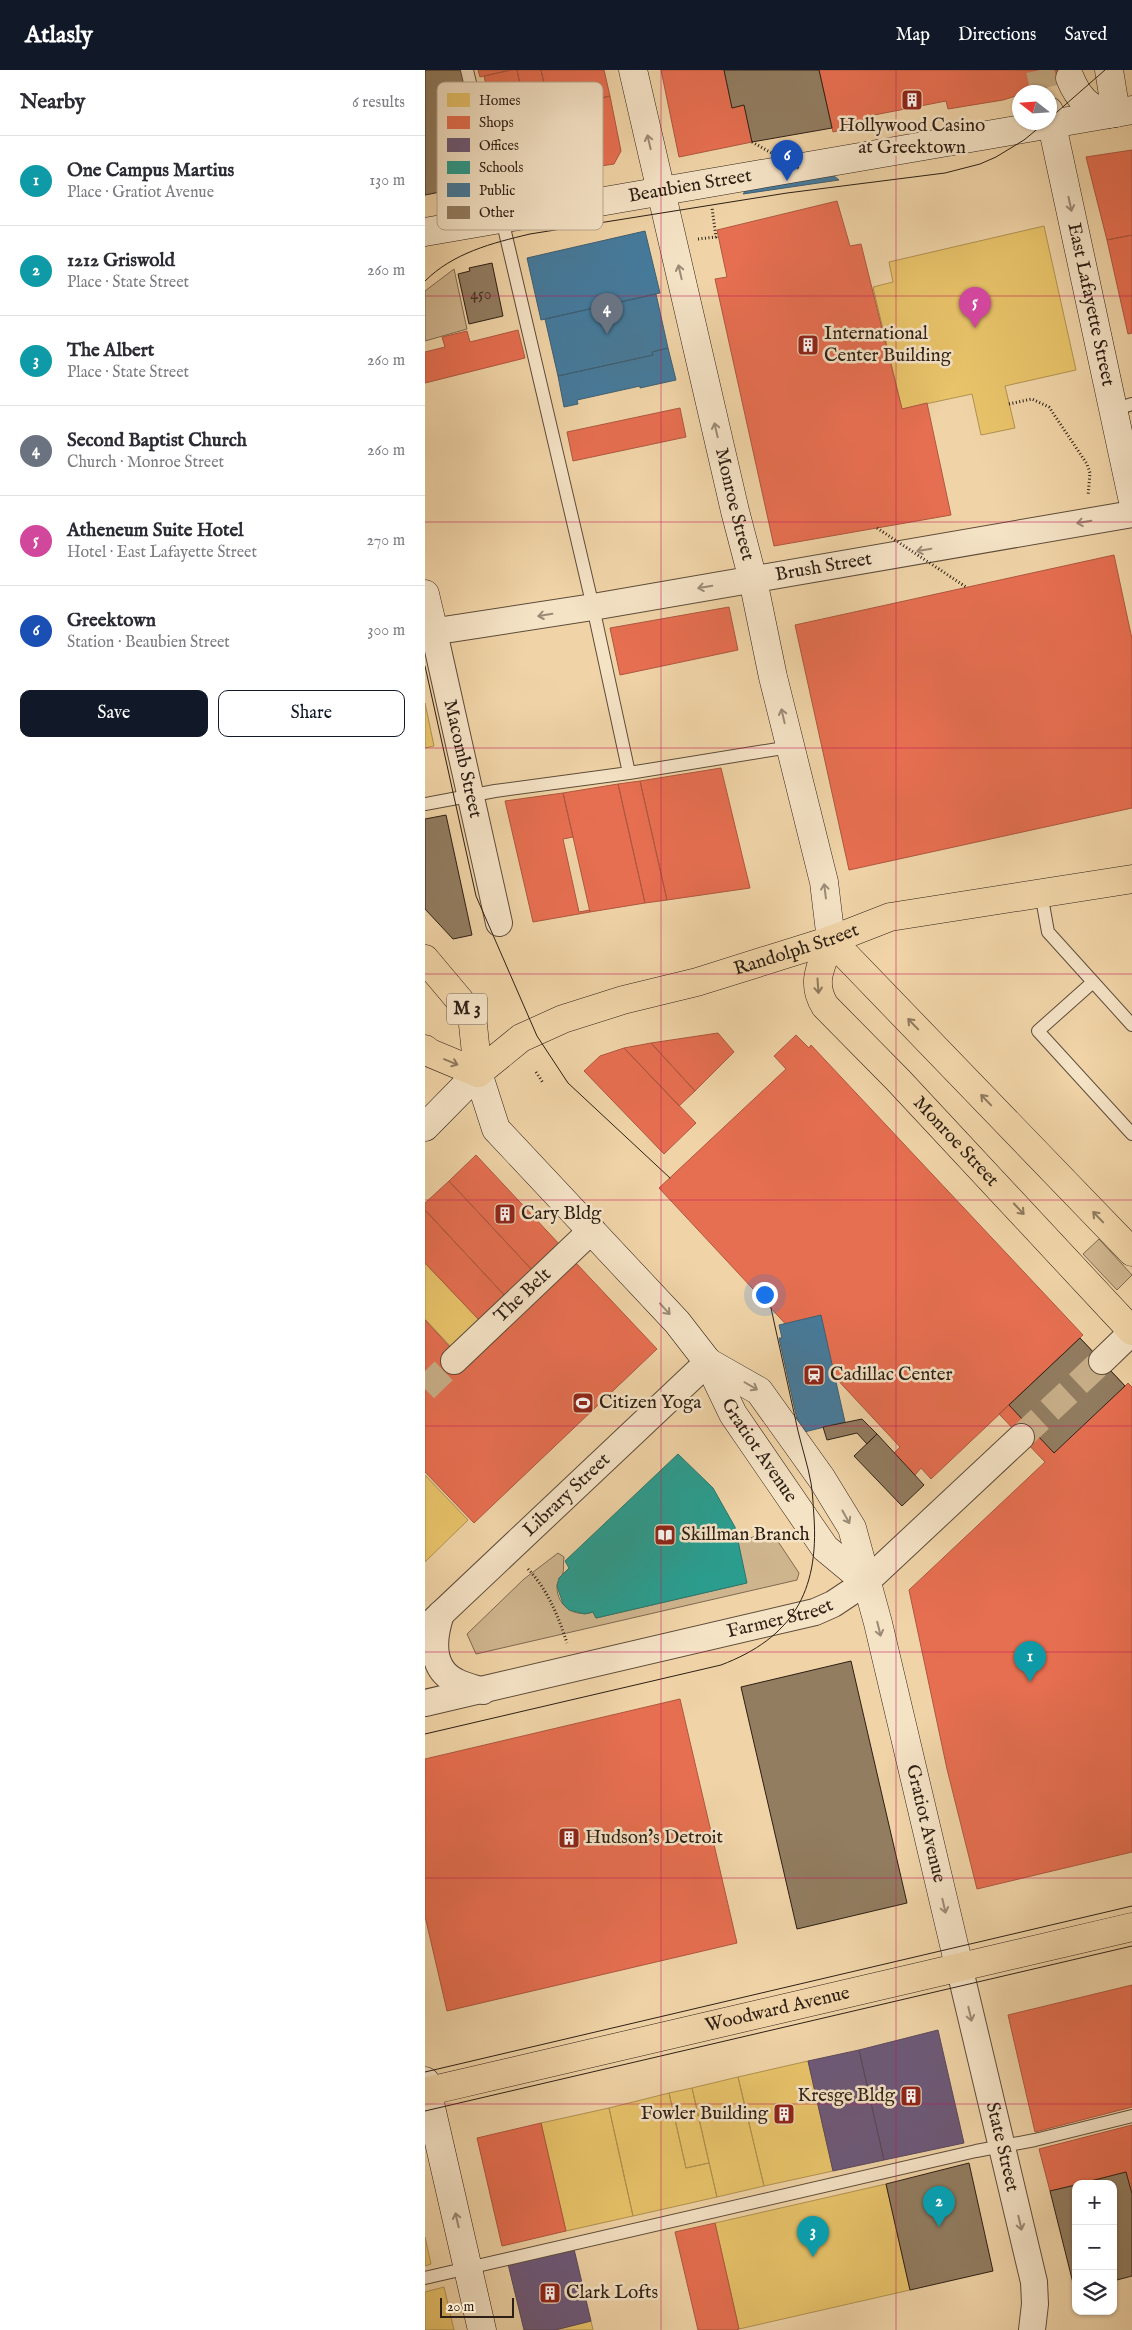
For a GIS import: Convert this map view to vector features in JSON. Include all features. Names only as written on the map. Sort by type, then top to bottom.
[{"type":"main road","name":"Randolph Street","points":[[478,1073],[521,1038],[563,1019],[623,1000],[697,982],[831,940],[890,917],[1132,879]]},
{"type":"main road","points":[[831,940],[1132,1252]]},
{"type":"main road","name":"Monroe Street","points":[[831,940],[817,980],[817,992],[825,1006],[898,1080],[1132,1332]]},
{"type":"main road","name":"Gratiot Avenue","points":[[425,959],[473,1015],[478,1073]]},
{"type":"main road","points":[[425,1049],[430,1053],[478,1073]]},
{"type":"main road","name":"Woodward Avenue","points":[[426,2088],[1132,1926]]},
{"type":"street","name":"Monroe Street","points":[[633,70],[735,511],[753,580],[790,747],[824,882],[831,940]]},
{"type":"street","points":[[1071,78],[1074,87],[1086,104],[1096,111],[1119,112],[1109,70]]},
{"type":"street","name":"Beaubien Street","points":[[1057,105],[1119,112]]},
{"type":"street","name":"Beaubien Street","points":[[603,200],[855,158],[1012,114]]},
{"type":"street","name":"East Lafayette Street","points":[[1054,130],[1123,407],[1132,497]]},
{"type":"street","name":"Brush Street","points":[[429,632],[593,607],[1132,514]]},
{"type":"street","name":"Macomb Street","points":[[425,594],[429,632],[472,796],[499,923]]},
{"type":"street","points":[[425,1126],[478,1073]]},
{"type":"street","name":"Gratiot Avenue","points":[[478,1073],[496,1129],[677,1322],[708,1362],[733,1414],[825,1548],[866,1582],[959,1966]]},
{"type":"street","name":"The Belt","points":[[454,1361],[596,1235]]},
{"type":"street","points":[[1102,1361],[1132,1332]]},
{"type":"street","points":[[708,1362],[759,1391],[792,1436],[838,1503],[852,1528],[866,1582]]},
{"type":"street","name":"Library Street","points":[[433,1622],[708,1362]]},
{"type":"street","name":"Farmer Street","points":[[425,1703],[815,1612],[833,1604],[866,1582],[1021,1437]]},
{"type":"street","points":[[433,1622],[435,1632],[434,1651],[440,1668],[455,1682],[483,1691]]},
{"type":"street","name":"State Street","points":[[959,1966],[1034,2282],[1035,2304],[1032,2330]]},
{"type":"street","points":[[426,2088],[482,2330]]},
{"type":"lane","points":[[505,230],[593,607],[629,773]]},
{"type":"lane","points":[[425,804],[790,747]]},
{"type":"lane","points":[[1041,893],[1048,932],[1132,1025]]},
{"type":"lane","points":[[1093,982],[1038,1031],[1132,1134]]},
{"type":"lane","points":[[425,2278],[1035,2140],[1132,2116]]},
{"type":"path","points":[[752,142],[800,169]]},
{"type":"path","points":[[1009,404],[1032,400],[1049,407],[1087,464],[1090,473],[1087,502]]},
{"type":"path","points":[[877,528],[966,587]]},
{"type":"path","points":[[537,1072],[543,1083]]},
{"type":"path","points":[[528,1569],[542,1586],[560,1619],[567,1644]]},
{"type":"shaded area","points":[[454,269],[467,329],[425,341],[425,291]]},
{"type":"shaded area","points":[[1099,1239],[1132,1275],[1117,1290],[1083,1254]]},
{"type":"shaded area","points":[[771,1531],[799,1573],[797,1580],[476,1654],[467,1634],[524,1579],[558,1553],[564,1557],[563,1573],[557,1585],[560,1600],[574,1612],[593,1612],[596,1618],[746,1583],[738,1542]]},
{"type":"building: Homes","points":[[1044,226],[1076,370],[1005,386],[1015,428],[981,435],[972,394],[902,409],[873,287],[893,282],[889,262]]},
{"type":"building: Homes","points":[[425,703],[434,746],[425,748]]},
{"type":"building: Homes","points":[[425,1263],[481,1322],[453,1349],[425,1319]]},
{"type":"building: Homes","points":[[425,1475],[468,1520],[425,1562]]},
{"type":"building: Homes","name":"Fowler Building","points":[[808,2061],[833,2171],[764,2186],[738,2077]]},
{"type":"building: Homes","points":[[738,2077],[764,2186],[717,2197],[692,2088]]},
{"type":"building: Homes","points":[[692,2088],[709,2163],[686,2168],[669,2093]]},
{"type":"building: Homes","points":[[669,2093],[686,2168],[709,2163],[717,2197],[633,2216],[609,2108]]},
{"type":"building: Homes","points":[[609,2108],[633,2216],[566,2231],[541,2123]]},
{"type":"building: Homes","points":[[886,2184],[910,2290],[739,2329],[715,2223]]},
{"type":"building: Homes","points":[[425,2237],[431,2264],[425,2266]]},
{"type":"building: Homes","points":[[444,2287],[454,2330],[425,2330],[425,2292]]},
{"type":"building: Homes","points":[[591,2321],[593,2330],[555,2330]]},
{"type":"building: Shops","points":[[478,70],[511,70],[480,77]]},
{"type":"building: Shops","points":[[517,70],[520,82],[485,82],[484,76]]},
{"type":"building: Shops","points":[[517,70],[541,70],[544,82],[520,82]]},
{"type":"building: Shops","points":[[541,70],[604,70],[610,96],[603,98],[603,82],[544,82]]},
{"type":"building: Shops","points":[[661,70],[724,70],[732,108],[744,105],[752,142],[679,157]]},
{"type":"building: Shops","name":"Hollywood Casino at Greektown","points":[[819,70],[1080,70],[1070,78],[1052,85],[1012,85],[1012,97],[1003,100],[948,109],[946,101],[864,117],[866,124],[833,132]]},
{"type":"building: Shops","points":[[610,96],[621,151],[614,164],[603,166],[603,98]]},
{"type":"building: Shops","points":[[1132,150],[1132,235],[1107,240],[1086,157]]},
{"type":"building: Shops","name":"International Center Building","points":[[837,201],[850,246],[861,244],[902,409],[927,403],[951,515],[774,546],[715,279],[727,277],[717,230]]},
{"type":"building: Shops","points":[[1132,235],[1132,333],[1128,334],[1107,240]]},
{"type":"building: Shops","points":[[518,330],[525,358],[425,383],[425,352],[445,347],[442,337],[467,331],[470,342]]},
{"type":"building: Shops","points":[[680,408],[686,437],[573,461],[567,432]]},
{"type":"building: Shops","points":[[1114,555],[1132,639],[1132,808],[849,870],[795,625]]},
{"type":"building: Shops","points":[[729,607],[738,650],[620,675],[610,628]]},
{"type":"building: Shops","points":[[721,768],[750,888],[667,900],[640,781]]},
{"type":"building: Shops","points":[[640,781],[667,900],[645,903],[618,784]]},
{"type":"building: Shops","points":[[618,784],[645,903],[590,912],[563,793]]},
{"type":"building: Shops","points":[[563,793],[573,837],[563,839],[579,912],[590,910],[590,912],[533,922],[505,801]]},
{"type":"building: Shops","points":[[718,1033],[734,1052],[695,1091],[651,1043]]},
{"type":"building: Shops","points":[[796,1035],[809,1048],[811,1045],[1083,1335],[931,1479],[921,1468],[915,1475],[894,1453],[900,1447],[659,1188],[786,1069],[774,1056]]},
{"type":"building: Shops","points":[[651,1043],[695,1091],[679,1106],[624,1048]]},
{"type":"building: Shops","points":[[624,1048],[696,1123],[664,1154],[584,1071],[600,1056]]},
{"type":"building: Shops","name":"Cary Bldg","points":[[476,1155],[561,1246],[534,1272],[449,1181]]},
{"type":"building: Shops","points":[[449,1181],[534,1272],[507,1298],[425,1210],[425,1203]]},
{"type":"building: Shops","points":[[425,1210],[507,1298],[481,1322],[425,1263]]},
{"type":"building: Shops","points":[[576,1263],[657,1349],[474,1523],[425,1472],[425,1320],[450,1347],[445,1351],[463,1371]]},
{"type":"building: Shops","points":[[1080,1338],[1125,1386],[1128,1383],[1132,1387],[1132,1852],[977,1889],[947,1769],[909,1590],[1045,1462],[999,1414]]},
{"type":"building: Shops","name":"Hudson's Detroit","points":[[680,1699],[737,1943],[447,2011],[425,1916],[425,1759]]},
{"type":"building: Shops","points":[[1132,1985],[1132,2107],[1035,2132],[1008,2015]]},
{"type":"building: Shops","points":[[541,2123],[566,2231],[502,2246],[477,2138]]},
{"type":"building: Shops","points":[[1132,2125],[1132,2194],[1126,2172],[1094,2180],[1072,2180],[1072,2186],[1050,2191],[1039,2149]]},
{"type":"building: Shops","points":[[715,2223],[739,2329],[736,2330],[698,2330],[675,2232]]},
{"type":"building: Offices","name":"Kresge Bldg","points":[[938,2030],[964,2143],[884,2160],[859,2050]]},
{"type":"building: Offices","points":[[859,2050],[884,2160],[833,2171],[808,2061]]},
{"type":"building: Offices","name":"Clark Lofts","points":[[574,2249],[591,2321],[555,2330],[524,2330],[508,2264]]},
{"type":"building: Schools","name":"Skillman Branch","points":[[678,1454],[713,1488],[735,1527],[747,1583],[596,1618],[593,1612],[585,1614],[569,1610],[563,1604],[557,1586],[559,1578],[569,1568],[565,1561]]},
{"type":"building: Public","points":[[822,166],[839,180],[743,194],[755,178]]},
{"type":"building: Public","points":[[645,231],[660,293],[541,320],[527,258]]},
{"type":"building: Public","points":[[656,294],[668,348],[652,352],[653,355],[558,376],[545,319]]},
{"type":"building: Public","points":[[668,348],[676,380],[577,400],[578,404],[564,407],[558,376],[653,355],[652,352]]},
{"type":"building: Public","points":[[821,1315],[845,1422],[800,1433],[779,1338],[782,1338],[779,1325]]},
{"type":"building: Other","points":[[425,70],[464,70],[467,82],[437,82],[437,193],[425,195]]},
{"type":"building: Other","name":"Hollywood Casino at Greektown","points":[[724,70],[819,70],[832,128],[752,142],[744,105],[732,108]]},
{"type":"building: Other","points":[[492,263],[503,316],[469,324],[458,274],[470,271],[469,268]]},
{"type":"building: Other","points":[[446,815],[472,935],[453,939],[425,909],[425,819]]},
{"type":"building: Other","points":[[1080,1338],[1125,1386],[1054,1453],[1009,1405]]},
{"type":"building: Other","points":[[862,1419],[877,1434],[867,1444],[857,1433],[827,1440],[823,1427]]},
{"type":"building: Other","points":[[877,1434],[924,1485],[902,1506],[854,1456]]},
{"type":"building: Other","name":"Hudson's Detroit","points":[[851,1661],[907,1903],[797,1929],[741,1687]]},
{"type":"building: Other","points":[[969,2163],[993,2271],[910,2290],[886,2184]]},
{"type":"building: Other","points":[[1126,2172],[1132,2194],[1132,2276],[1117,2280],[1117,2180],[1095,2180]]},
{"type":"building: Other","points":[[1072,2186],[1072,2279],[1050,2191]]},
{"type":"tunnel","points":[[1040,70],[1043,85]]},
{"type":"tunnel","points":[[425,1389],[454,1361]]},
{"type":"tunnel","points":[[1021,1437],[1102,1361]]},
{"type":"tram line","points":[[1057,112],[1105,70]]},
{"type":"tram line","points":[[603,222],[787,193],[945,173],[980,164],[996,157],[1036,130]]},
{"type":"tram line","points":[[425,281],[448,263],[474,250],[501,241],[555,230]]},
{"type":"tram line","points":[[425,666],[476,896],[537,1036],[568,1083],[670,1178]]},
{"type":"tram line","points":[[425,1734],[721,1665],[746,1654],[766,1641],[783,1626],[796,1609],[812,1568],[814,1517],[810,1477],[771,1308]]},
{"type":"tram line","points":[[425,2072],[1132,1906]]},
{"type":"tram line","points":[[425,2111],[1132,1946]]},
{"type":"place","name":"Hollywood Casino at Greektown","points":[[912,100]]},
{"type":"place","name":"Greektown","points":[[787,181]]},
{"type":"place","name":"Atheneum Suite Hotel","points":[[975,328]]},
{"type":"place","name":"Second Baptist Church","points":[[607,334]]},
{"type":"place","name":"International Center Building","points":[[808,345]]},
{"type":"place","name":"Cary Bldg","points":[[505,1214]]},
{"type":"place","name":"Cadillac Center","points":[[814,1375]]},
{"type":"place","name":"Citizen Yoga","points":[[583,1403]]},
{"type":"place","name":"Skillman Branch","points":[[665,1535]]},
{"type":"place","name":"One Campus Martius","points":[[1030,1682]]},
{"type":"place","name":"Hudson's Detroit","points":[[569,1838]]},
{"type":"place","name":"Kresge Bldg","points":[[911,2096]]},
{"type":"place","name":"Fowler Building","points":[[784,2114]]},
{"type":"place","name":"1212 Griswold","points":[[939,2227]]},
{"type":"place","name":"The Albert","points":[[813,2257]]},
{"type":"place","name":"Clark Lofts","points":[[550,2293]]}]
